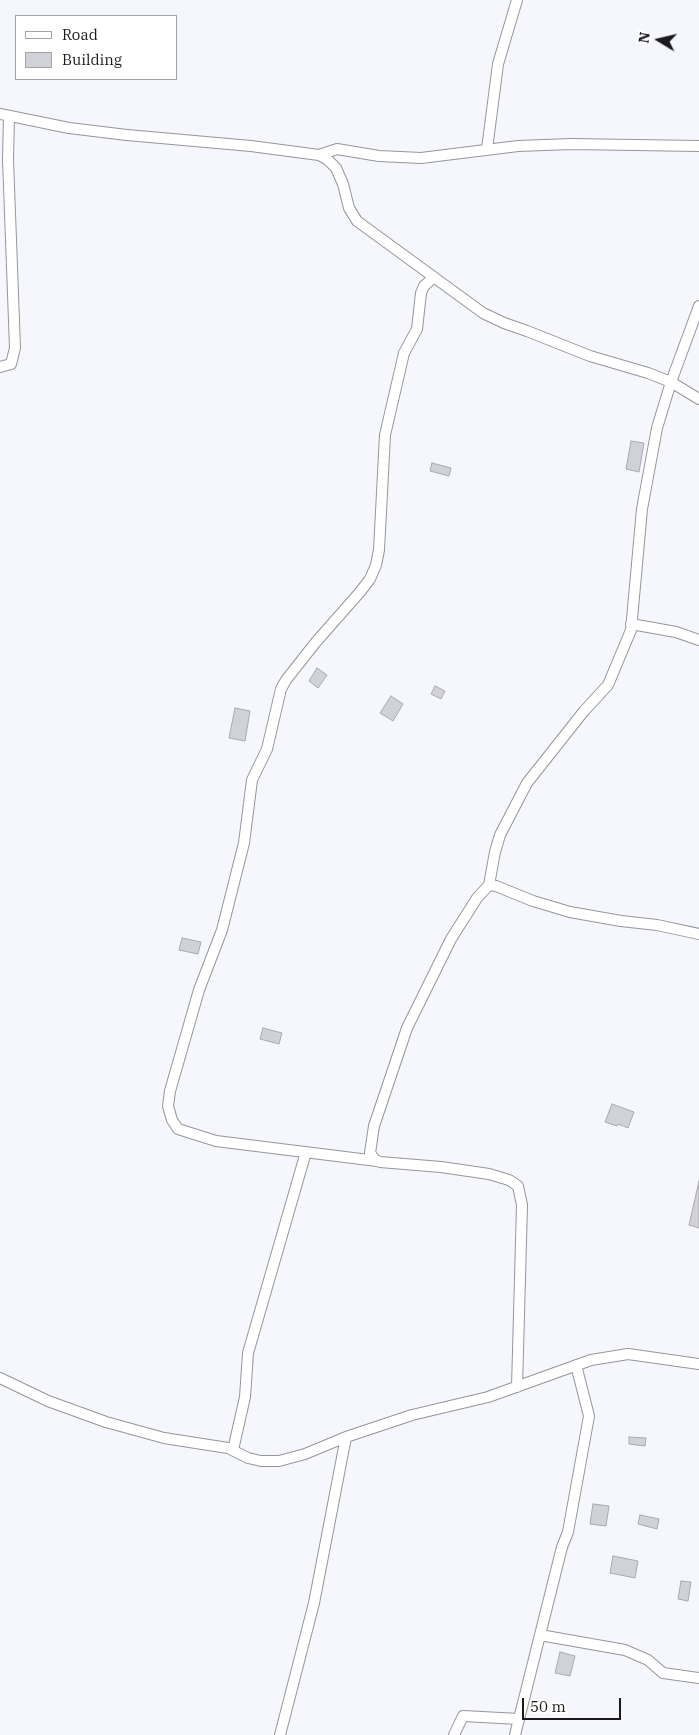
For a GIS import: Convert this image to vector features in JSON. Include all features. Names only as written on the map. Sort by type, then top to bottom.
[{"type":"street","points":[[487,149],[498,64],[517,0]]},
{"type":"street","points":[[0,367],[11,364],[15,348],[5,115],[69,128],[251,146],[319,155],[336,168],[343,184],[349,208],[357,221],[494,319],[590,356],[636,368],[671,382],[699,399]]},
{"type":"street","points":[[319,155],[337,149],[378,156],[421,158],[487,149],[572,144],[699,146]]},
{"type":"street","points":[[434,277],[426,284],[421,293],[417,329],[404,353],[385,435],[379,550],[376,565],[370,579],[316,642],[281,689],[267,749],[252,780],[244,843],[222,930],[200,990],[170,1091],[168,1106],[172,1120],[178,1129],[216,1141],[489,1174],[509,1180],[518,1186],[522,1205],[517,1386]]},
{"type":"street","points":[[377,1161],[370,1153],[372,1133],[407,1028],[451,939],[477,898],[489,885],[500,835],[527,783],[584,711],[608,685],[631,630],[642,509],[656,428],[699,306]]},
{"type":"street","points":[[632,624],[676,632],[699,640]]},
{"type":"street","points":[[489,885],[570,912],[621,921],[657,924],[699,934]]},
{"type":"street","points":[[233,1450],[245,1397],[248,1353],[306,1152]]},
{"type":"street","points":[[0,1378],[48,1401],[106,1422],[164,1438],[233,1450],[248,1458],[261,1461],[279,1461],[305,1454],[346,1437],[412,1415],[488,1397],[592,1360],[628,1354],[699,1364]]},
{"type":"street","points":[[515,1735],[562,1547],[568,1532],[590,1416],[576,1365]]},
{"type":"street","points":[[280,1735],[314,1603],[346,1437]]},
{"type":"street","points":[[540,1635],[625,1650],[648,1660],[663,1673],[699,1678]]},
{"type":"street","points":[[454,1735],[463,1716],[519,1719]]},
{"type":"building","points":[[631,441],[644,443],[639,472],[626,469]]},
{"type":"building","points":[[432,463],[451,468],[449,476],[430,471]]},
{"type":"building","points":[[317,668],[327,675],[318,688],[309,681]]},
{"type":"building","points":[[435,686],[445,691],[441,699],[431,694]]},
{"type":"building","points":[[391,696],[403,704],[393,721],[380,713]]},
{"type":"building","points":[[235,708],[250,711],[245,741],[229,738]]},
{"type":"building","points":[[182,938],[201,942],[198,954],[179,950]]},
{"type":"building","points":[[263,1028],[282,1033],[279,1044],[260,1039]]},
{"type":"building","points":[[612,1104],[634,1112],[628,1128],[605,1122]]},
{"type":"building","points":[[699,1181],[699,1228],[689,1225]]},
{"type":"building","points":[[629,1437],[646,1438],[645,1446],[629,1444]]},
{"type":"building","points":[[593,1504],[609,1506],[606,1526],[590,1524]]},
{"type":"building","points":[[640,1515],[659,1519],[657,1529],[638,1524]]},
{"type":"building","points":[[613,1556],[638,1561],[635,1578],[610,1573]]},
{"type":"building","points":[[681,1581],[691,1582],[688,1601],[678,1599]]},
{"type":"building","points":[[560,1652],[575,1656],[570,1676],[555,1673]]}]
